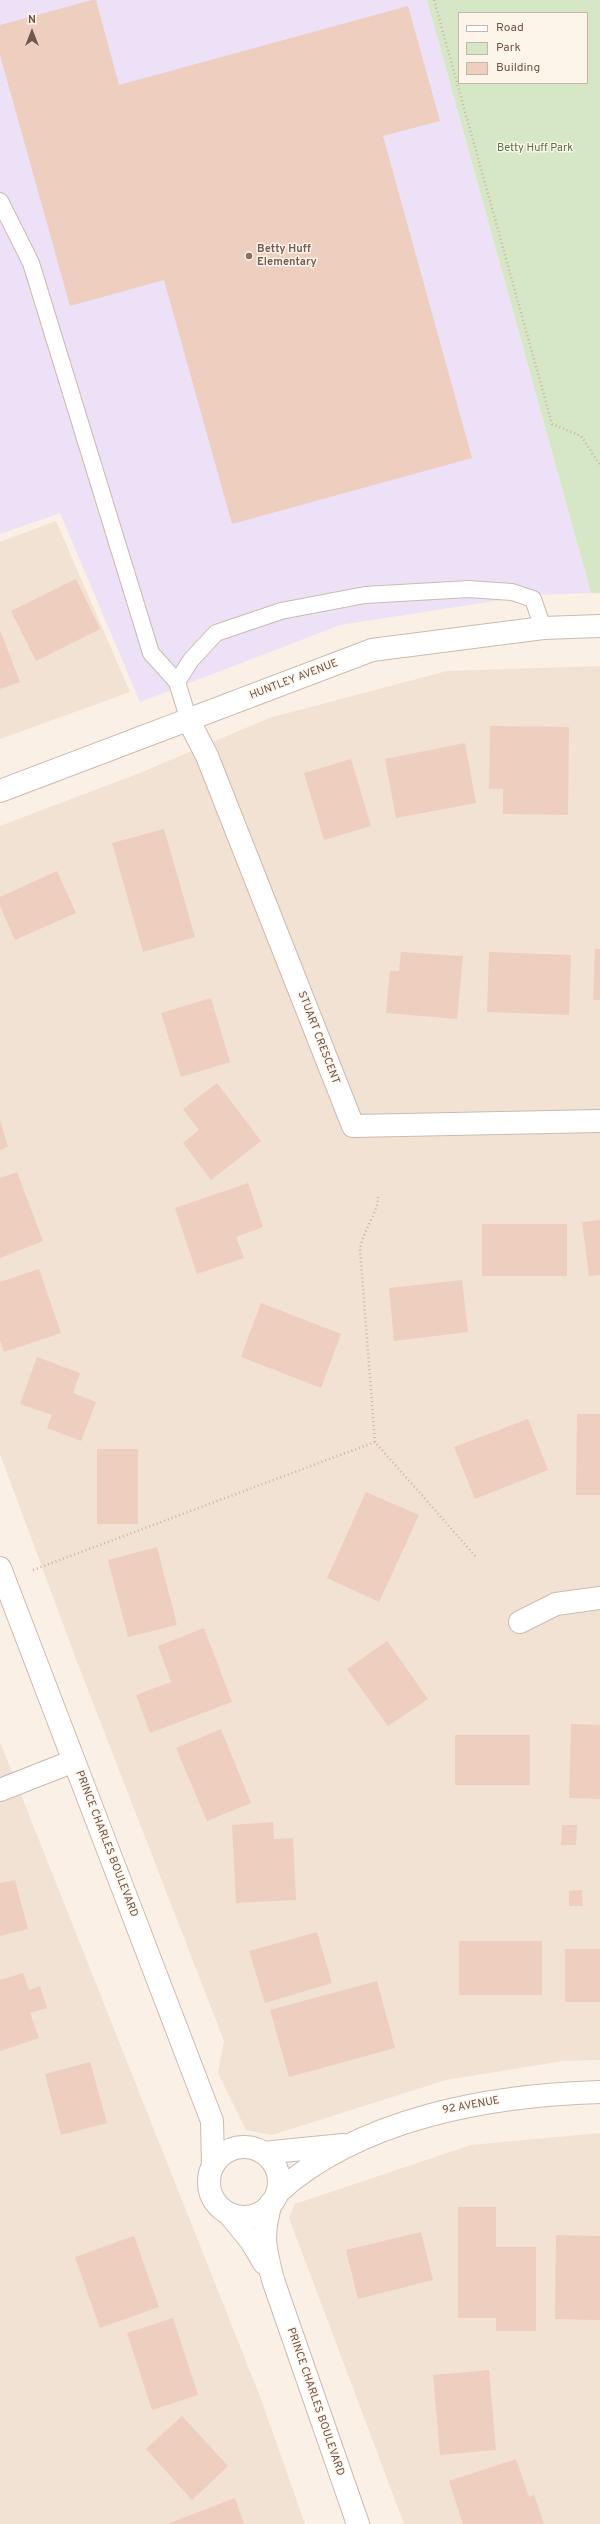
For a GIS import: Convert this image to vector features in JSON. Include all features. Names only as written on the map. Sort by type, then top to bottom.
[{"type":"street","name":"HUNTLEY AVENUE","points":[[0,791],[189,721],[372,650],[543,628],[600,626]]},
{"type":"street","name":"STUART CRESCENT","points":[[189,721],[210,763],[353,1126],[600,1121]]},
{"type":"street","name":"PRINCE CHARLES BOULEVARD","points":[[0,1568],[212,2121],[213,2165]]},
{"type":"street","points":[[520,1622],[556,1604],[600,1598]]},
{"type":"street","points":[[0,1790],[74,1761]]},
{"type":"street","name":"92 AVENUE","points":[[274,2198],[295,2177],[348,2145],[437,2112],[504,2100],[600,2092]]},
{"type":"street","name":"PRINCE CHARLES BOULEVARD","points":[[212,2121],[242,2147]]},
{"type":"street","name":"92 AVENUE","points":[[263,2153],[348,2145]]},
{"type":"street","points":[[242,2147],[253,2148],[263,2153],[272,2161],[277,2171],[279,2182],[274,2198],[263,2211],[253,2216],[229,2214],[220,2208],[209,2188],[213,2165],[221,2156],[231,2150],[242,2147]]},
{"type":"street","name":"PRINCE CHARLES BOULEVARD","points":[[274,2198],[265,2226],[264,2240],[273,2280],[358,2524]]},
{"type":"street","name":"PRINCE CHARLES BOULEVARD","points":[[229,2214],[251,2241],[273,2280]]},
{"type":"lane","points":[[0,201],[31,263],[151,653],[177,682],[189,721]]},
{"type":"lane","points":[[177,682],[191,660],[216,633],[281,611],[365,595],[469,589],[512,592],[533,599],[543,628]]},
{"type":"path","points":[[434,0],[552,424],[581,436],[600,465]]},
{"type":"path","points":[[378,1197],[378,1205],[362,1236],[360,1249],[375,1442],[477,1558]]},
{"type":"path","points":[[33,1570],[375,1442]]},
{"type":"shaded area","name":"Betty Huff Elementary","points":[[0,0],[427,0],[591,593],[534,595],[340,625],[140,702],[60,513],[0,534]]},
{"type":"shaded area","points":[[56,521],[130,692],[0,739],[0,542]]},
{"type":"shaded area","points":[[600,666],[600,2060],[563,2061],[446,2080],[272,2135],[246,2130],[218,2073],[224,2041],[76,1659],[0,1454],[0,826],[140,773],[269,718],[447,671]]},
{"type":"shaded area","points":[[0,1742],[261,2399],[305,2524],[0,2524]]},
{"type":"shaded area","points":[[600,2133],[600,2524],[404,2524],[289,2218],[295,2204],[471,2145]]},
{"type":"green space","name":"Betty Huff Park","points":[[427,0],[600,0],[600,593],[591,593]]},
{"type":"building","points":[[96,0],[119,85],[408,6],[440,121],[383,136],[472,458],[232,524],[164,280],[70,306],[0,55],[0,25]]},
{"type":"building","points":[[76,579],[100,629],[36,661],[11,611]]},
{"type":"building","points":[[0,630],[20,682],[0,689]]},
{"type":"building","points":[[490,726],[569,727],[568,815],[503,814],[503,789],[489,789]]},
{"type":"building","points":[[465,743],[476,803],[396,818],[385,759]]},
{"type":"building","points":[[351,759],[371,826],[324,840],[304,773]]},
{"type":"building","points":[[164,829],[195,937],[143,952],[112,843]]},
{"type":"building","points":[[57,871],[76,913],[15,940],[0,906],[0,897]]},
{"type":"building","points":[[595,949],[600,949],[600,1000],[593,1000]]},
{"type":"building","points":[[401,952],[463,956],[457,1019],[386,1013],[390,971],[399,971]]},
{"type":"building","points":[[489,952],[571,955],[569,1015],[487,1012]]},
{"type":"building","points":[[211,998],[230,1062],[181,1077],[161,1013]]},
{"type":"building","points":[[217,1083],[261,1141],[211,1180],[183,1143],[199,1130],[183,1109]]},
{"type":"building","points":[[0,1120],[8,1147],[0,1150]]},
{"type":"building","points":[[17,1172],[43,1241],[0,1258],[0,1178]]},
{"type":"building","points":[[248,1183],[263,1227],[236,1237],[244,1258],[197,1274],[175,1208]]},
{"type":"building","points":[[600,1220],[600,1275],[589,1276],[582,1222]]},
{"type":"building","points":[[482,1224],[567,1224],[567,1276],[482,1276]]},
{"type":"building","points":[[39,1269],[61,1333],[4,1352],[0,1340],[0,1282]]},
{"type":"building","points":[[462,1280],[468,1332],[394,1341],[389,1288]]},
{"type":"building","points":[[261,1303],[341,1334],[321,1388],[241,1357]]},
{"type":"building","points":[[37,1357],[80,1373],[73,1393],[96,1402],[81,1441],[47,1428],[52,1415],[20,1404]]},
{"type":"building","points":[[577,1414],[600,1414],[600,1495],[576,1495]]},
{"type":"building","points":[[528,1419],[548,1470],[475,1499],[454,1447]]},
{"type":"building","points":[[97,1449],[138,1449],[138,1524],[97,1524]]},
{"type":"building","points":[[366,1492],[419,1515],[379,1602],[327,1578]]},
{"type":"building","points":[[157,1547],[177,1625],[128,1637],[108,1560]]},
{"type":"building","points":[[204,1628],[232,1702],[150,1733],[136,1695],[171,1682],[158,1646]]},
{"type":"building","points":[[387,1641],[428,1699],[388,1726],[347,1669]]},
{"type":"building","points":[[571,1724],[600,1725],[600,1799],[569,1798]]},
{"type":"building","points":[[221,1729],[251,1803],[207,1821],[176,1748]]},
{"type":"building","points":[[455,1735],[530,1735],[530,1785],[455,1785]]},
{"type":"building","points":[[273,1822],[274,1839],[293,1838],[296,1900],[236,1903],[232,1825]]},
{"type":"building","points":[[562,1825],[577,1825],[576,1845],[561,1845]]},
{"type":"building","points":[[15,1880],[28,1929],[0,1936],[0,1883]]},
{"type":"building","points":[[582,1890],[583,1906],[569,1906],[569,1891]]},
{"type":"building","points":[[317,1932],[332,1983],[265,2003],[249,1951]]},
{"type":"building","points":[[459,1941],[542,1941],[542,1995],[459,1995]]},
{"type":"building","points":[[565,1949],[600,1949],[600,2002],[565,2002]]},
{"type":"building","points":[[23,1973],[29,1990],[40,1986],[47,2008],[30,2013],[39,2038],[0,2051],[0,1980]]},
{"type":"building","points":[[377,1981],[395,2048],[289,2077],[270,2010]]},
{"type":"building","points":[[90,2062],[107,2123],[61,2135],[45,2074]]},
{"type":"building","points":[[458,2207],[496,2207],[496,2247],[536,2247],[536,2331],[496,2331],[496,2318],[458,2318]]},
{"type":"building","points":[[421,2232],[433,2280],[358,2299],[346,2250]]},
{"type":"building","points":[[556,2235],[600,2236],[600,2320],[555,2319]]},
{"type":"building","points":[[134,2236],[159,2307],[100,2328],[75,2257]]},
{"type":"building","points":[[173,2318],[198,2395],[152,2410],[127,2333]]},
{"type":"building","points":[[489,2370],[496,2450],[440,2455],[433,2375]]},
{"type":"building","points":[[182,2416],[228,2466],[192,2500],[146,2449]]},
{"type":"building","points":[[516,2459],[529,2497],[534,2495],[544,2524],[463,2524],[449,2481]]},
{"type":"building","points":[[235,2498],[244,2524],[167,2524]]},
{"type":"place","name":"Betty Huff Elementary","points":[[249,256]]}]
